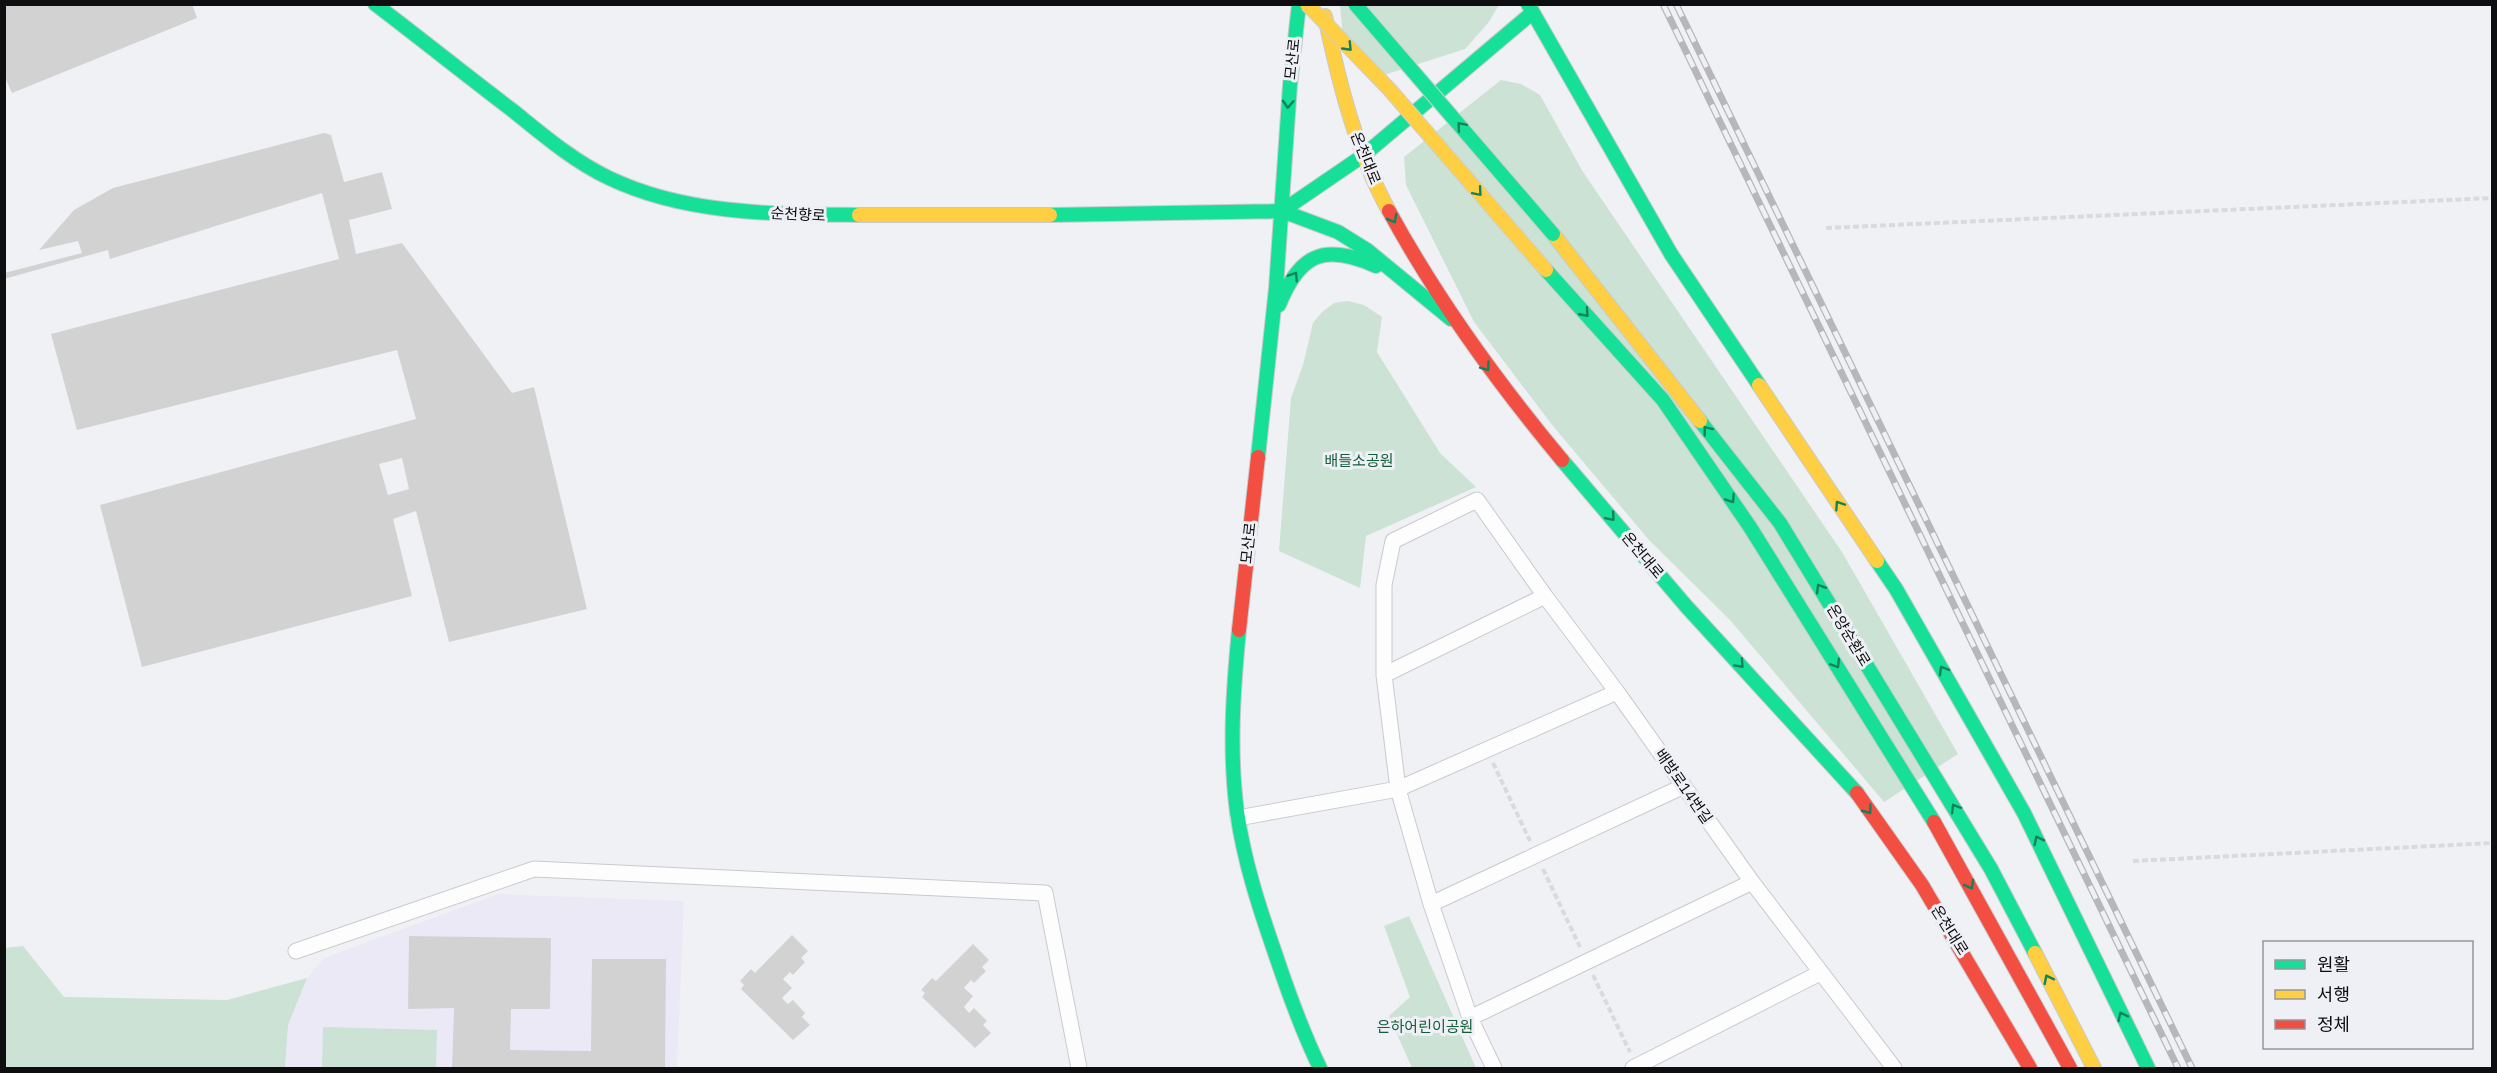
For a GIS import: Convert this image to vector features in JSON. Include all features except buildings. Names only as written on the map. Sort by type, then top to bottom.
[{"type":"main road","name":"순천향로","points":[[375,4],[563,150],[608,178],[650,194],[692,205],[776,213],[952,217],[1282,211]]},
{"type":"main road","name":"모산로","points":[[1299,4],[1290,71],[1272,330],[1236,656],[1233,728],[1235,790],[1244,856],[1264,924],[1303,1036],[1320,1068]]},
{"type":"main road","name":"온양순환로","points":[[1307,4],[1390,90],[1546,270],[1663,400],[1750,527],[1944,838],[2070,1068]]},
{"type":"main road","name":"온천대로","points":[[1324,4],[1331,54],[1341,95],[1364,154],[1388,211],[1421,272],[1452,320],[1500,385],[1685,604],[1841,773],[1910,866],[2002,1016],[2030,1068]]},
{"type":"main road","name":"온양순환로","points":[[1355,4],[1553,234],[1780,523],[1991,869],[2094,1068]]},
{"type":"main road","points":[[1282,211],[1364,154],[1530,9],[1671,254],[1896,589],[2024,813],[2148,1068]]},
{"type":"main road","points":[[1282,211],[1338,232],[1367,250],[1452,320]]},
{"type":"main road","points":[[1272,330],[1284,291],[1290,281],[1304,262],[1322,254],[1342,255],[1369,263],[1400,279]]},
{"type":"street","name":"배방로14번길","points":[[1384,675],[1384,585],[1393,541],[1477,500],[1752,882],[1894,1068]]},
{"type":"street","points":[[1494,1068],[1470,1018],[1431,904],[1398,789],[1384,675],[1545,596]]},
{"type":"street","points":[[1238,818],[1398,789],[1617,692]]},
{"type":"street","points":[[1431,904],[1684,786]]},
{"type":"street","points":[[296,951],[534,869],[1045,893],[1079,1068]]},
{"type":"street","points":[[1470,1018],[1752,882]]},
{"type":"street","points":[[1635,1068],[1820,972]]},
{"type":"path","points":[[1826,228],[2493,198]]},
{"type":"path","points":[[1487,750],[1635,1068]]},
{"type":"path","points":[[2133,861],[2493,843]]},
{"type":"shaded area","points":[[498,894],[684,901],[677,1068],[285,1068],[288,1025],[307,978],[324,958]]},
{"type":"green space","points":[[1340,5],[1499,5],[1488,23],[1465,49],[1381,76],[1344,50]]},
{"type":"green space","points":[[1501,80],[1521,84],[1540,95],[1583,172],[1842,552],[1958,754],[1884,802],[1730,620],[1649,540],[1553,426],[1474,322],[1406,185],[1404,157]]},
{"type":"green space","name":"배들소공원","points":[[1348,301],[1364,305],[1382,317],[1377,352],[1440,453],[1476,487],[1366,536],[1360,588],[1279,551],[1291,398],[1303,365],[1313,323],[1334,303]]},
{"type":"green space","name":"은하어린이공원","points":[[1409,916],[1476,1068],[1412,1068],[1389,1016],[1410,997],[1384,926]]},
{"type":"green space","points":[[23,946],[64,997],[227,1000],[307,978],[288,1025],[285,1068],[5,1068],[5,948]]},
{"type":"green space","points":[[323,1027],[437,1030],[436,1068],[322,1068]]},
{"type":"railway","points":[[1663,4],[2178,1068]]},
{"type":"railway","points":[[1676,4],[2192,1068]]},
{"type":"traffic: fast","points":[[375,4],[558,147],[609,178],[638,190],[700,206],[763,213],[859,215]]},
{"type":"traffic: fast","points":[[1258,457],[1276,288],[1290,85],[1299,4]]},
{"type":"traffic: fast","points":[[1355,4],[1553,234]]},
{"type":"traffic: fast","points":[[1528,4],[1671,254],[1759,385]]},
{"type":"traffic: fast","points":[[1282,211],[1364,155],[1532,13]]},
{"type":"traffic: fast","points":[[1050,215],[1282,211],[1338,232],[1367,250],[1451,319]]},
{"type":"traffic: fast","points":[[1279,305],[1296,274],[1316,257],[1342,255],[1376,266]]},
{"type":"traffic: fast","points":[[1546,270],[1663,400],[1750,527],[1934,822]]},
{"type":"traffic: fast","points":[[1700,421],[1780,523],[1991,869],[2035,953]]},
{"type":"traffic: fast","points":[[1562,460],[1686,606],[1857,793]]},
{"type":"traffic: fast","points":[[1877,561],[1896,589],[2024,813],[2148,1068]]},
{"type":"traffic: fast","points":[[1239,630],[1233,744],[1240,830],[1269,936],[1307,1040],[1320,1068]]},
{"type":"traffic: slow","points":[[1307,4],[1390,90],[1546,270]]},
{"type":"traffic: slow","points":[[1325,16],[1336,66],[1358,141],[1389,211]]},
{"type":"traffic: slow","points":[[859,215],[1050,215]]},
{"type":"traffic: slow","points":[[1553,234],[1700,421]]},
{"type":"traffic: slow","points":[[1759,385],[1877,561]]},
{"type":"traffic: slow","points":[[2035,953],[2094,1068]]},
{"type":"traffic: jam","points":[[1389,211],[1448,309],[1514,401],[1562,460]]},
{"type":"traffic: jam","points":[[1239,630],[1258,457]]},
{"type":"traffic: jam","points":[[1857,793],[1922,885],[2030,1068]]},
{"type":"traffic: jam","points":[[1934,822],[2070,1068]]}]
